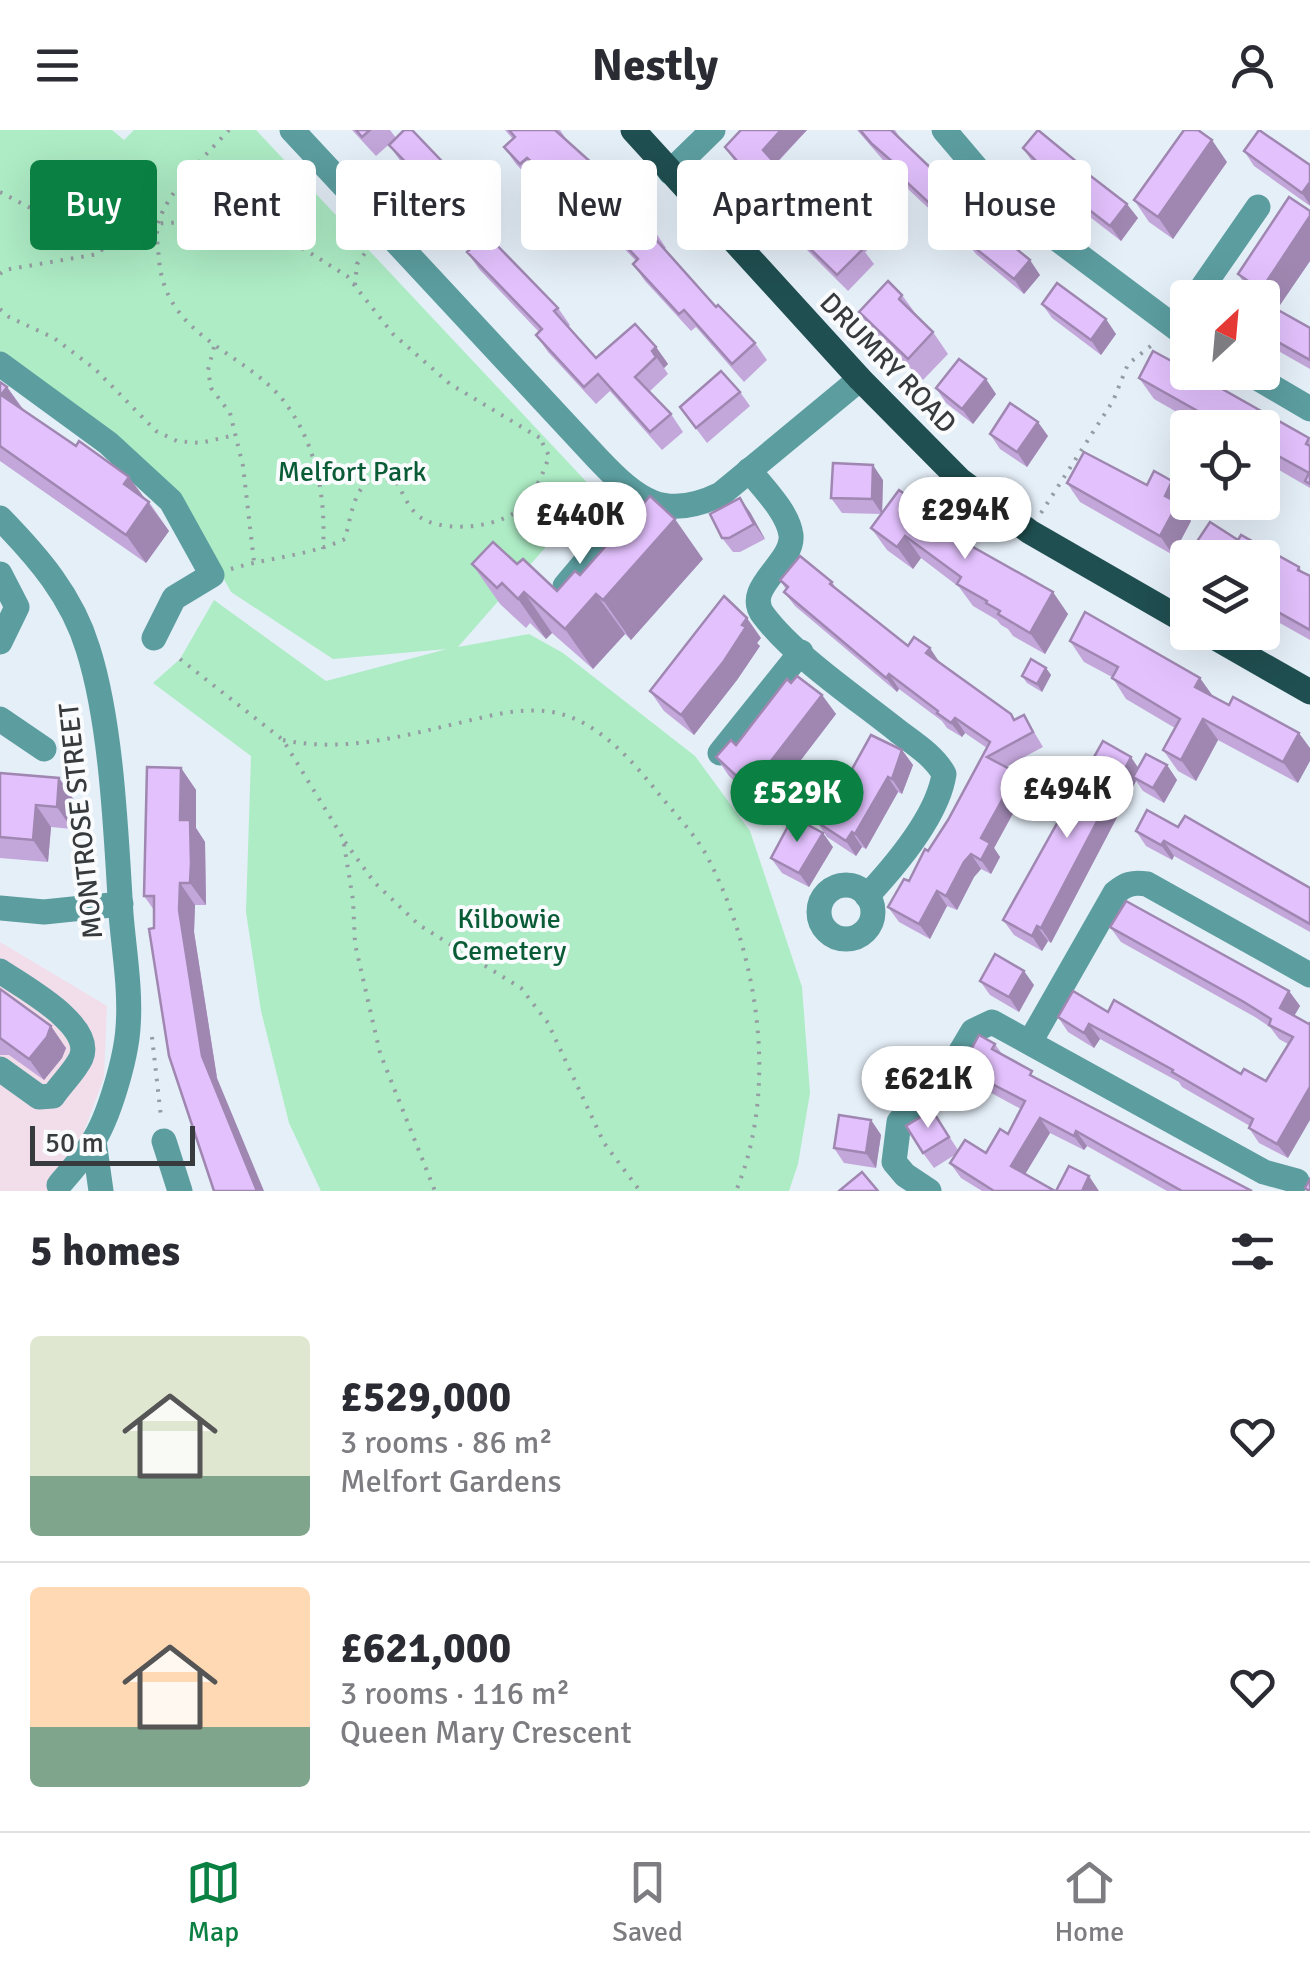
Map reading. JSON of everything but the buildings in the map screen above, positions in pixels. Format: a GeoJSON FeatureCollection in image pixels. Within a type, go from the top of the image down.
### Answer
{"type":"FeatureCollection","features":[{"type":"Feature","properties":{"kind":"main road","name":"DRUMRY ROAD"},"geometry":{"type":"LineString","coordinates":[[634,130],[860,380],[960,480],[1030,532],[1170,613]]}},
{"type":"Feature","properties":{"kind":"main road"},"geometry":{"type":"LineString","coordinates":[[1236,650],[1310,692]]}},
{"type":"Feature","properties":{"kind":"street"},"geometry":{"type":"LineString","coordinates":[[292,130],[336,177]]}},
{"type":"Feature","properties":{"kind":"street"},"geometry":{"type":"LineString","coordinates":[[670,172],[712,130]]}},
{"type":"Feature","properties":{"kind":"street"},"geometry":{"type":"LineString","coordinates":[[944,130],[1002,197],[1170,316]]}},
{"type":"Feature","properties":{"kind":"street"},"geometry":{"type":"LineString","coordinates":[[1207,280],[1258,207]]}},
{"type":"Feature","properties":{"kind":"street"},"geometry":{"type":"LineString","coordinates":[[404,250],[638,498],[667,506],[704,502],[721,494],[860,380]]}},
{"type":"Feature","properties":{"kind":"street"},"geometry":{"type":"LineString","coordinates":[[0,364],[108,443],[171,501],[212,575],[174,598],[154,638]]}},
{"type":"Feature","properties":{"kind":"street"},"geometry":{"type":"LineString","coordinates":[[1278,390],[1310,409]]}},
{"type":"Feature","properties":{"kind":"street"},"geometry":{"type":"LineString","coordinates":[[749,470],[780,511],[792,540],[784,559],[760,592],[759,608],[802,652],[926,753],[944,774],[936,798],[902,858],[867,896]]}},
{"type":"Feature","properties":{"kind":"street"},"geometry":{"type":"LineString","coordinates":[[565,586],[638,498]]}},
{"type":"Feature","properties":{"kind":"street","name":"MONTROSE STREET"},"geometry":{"type":"LineString","coordinates":[[0,518],[40,558],[66,598],[88,649],[102,715],[121,904],[128,1030],[114,1088],[94,1141],[50,1188]]}},
{"type":"Feature","properties":{"kind":"street"},"geometry":{"type":"LineString","coordinates":[[0,574],[18,607],[0,642]]}},
{"type":"Feature","properties":{"kind":"street"},"geometry":{"type":"LineString","coordinates":[[720,753],[802,652]]}},
{"type":"Feature","properties":{"kind":"street"},"geometry":{"type":"LineString","coordinates":[[0,718],[44,749]]}},
{"type":"Feature","properties":{"kind":"street"},"geometry":{"type":"LineString","coordinates":[[1030,1042],[1115,893],[1125,884],[1147,884],[1310,975]]}},
{"type":"Feature","properties":{"kind":"street"},"geometry":{"type":"LineString","coordinates":[[0,908],[44,912],[121,904]]}},
{"type":"Feature","properties":{"kind":"street"},"geometry":{"type":"LineString","coordinates":[[0,1069],[39,1096],[53,1096],[82,1055],[81,1036],[68,1019],[2,976]]}},
{"type":"Feature","properties":{"kind":"street"},"geometry":{"type":"LineString","coordinates":[[929,1191],[894,1162],[899,1122],[932,1100],[978,1026],[992,1022],[1295,1186],[1310,1158]]}},
{"type":"Feature","properties":{"kind":"street","name":"MONTROSE STREET"},"geometry":{"type":"LineString","coordinates":[[94,1141],[101,1191]]}},
{"type":"Feature","properties":{"kind":"street"},"geometry":{"type":"LineString","coordinates":[[164,1141],[180,1191]]}},
{"type":"Feature","properties":{"kind":"street"},"geometry":{"type":"LineString","coordinates":[[50,1188],[88,1191]]}},
{"type":"Feature","properties":{"kind":"path"},"geometry":{"type":"LineString","coordinates":[[229,130],[174,194],[158,221],[160,272],[179,312],[214,347],[286,402],[304,435],[320,480],[325,520],[323,550]]}},
{"type":"Feature","properties":{"kind":"path"},"geometry":{"type":"LineString","coordinates":[[0,192],[30,208]]}},
{"type":"Feature","properties":{"kind":"path"},"geometry":{"type":"LineString","coordinates":[[158,221],[225,220],[283,236],[348,276],[393,334],[450,384],[540,438],[549,456],[522,506],[498,522],[447,526],[426,520],[417,514],[398,484],[386,478],[371,480],[357,491],[346,539],[323,550],[254,562],[212,575]]}},
{"type":"Feature","properties":{"kind":"path"},"geometry":{"type":"LineString","coordinates":[[0,274],[102,250]]}},
{"type":"Feature","properties":{"kind":"path"},"geometry":{"type":"LineString","coordinates":[[354,285],[357,264],[365,250]]}},
{"type":"Feature","properties":{"kind":"path"},"geometry":{"type":"LineString","coordinates":[[0,309],[54,338],[95,369],[156,430],[177,441],[200,443],[235,435]]}},
{"type":"Feature","properties":{"kind":"path"},"geometry":{"type":"LineString","coordinates":[[1030,532],[1114,401],[1128,364],[1170,334]]}},
{"type":"Feature","properties":{"kind":"path"},"geometry":{"type":"LineString","coordinates":[[214,347],[208,370],[211,388],[230,414],[243,466],[254,562]]}},
{"type":"Feature","properties":{"kind":"path"},"geometry":{"type":"LineString","coordinates":[[540,438],[560,419]]}},
{"type":"Feature","properties":{"kind":"path"},"geometry":{"type":"LineString","coordinates":[[180,660],[283,740],[342,838],[374,882],[419,925],[521,988],[548,1024],[604,1143],[640,1191]]}},
{"type":"Feature","properties":{"kind":"path"},"geometry":{"type":"LineString","coordinates":[[283,740],[316,747],[373,743],[524,708],[557,713],[586,724],[633,760],[707,856],[736,922],[753,982],[758,1084],[736,1191]]}},
{"type":"Feature","properties":{"kind":"path"},"geometry":{"type":"LineString","coordinates":[[342,838],[354,900],[356,944],[380,1053],[435,1191]]}},
{"type":"Feature","properties":{"kind":"path"},"geometry":{"type":"LineString","coordinates":[[128,1030],[152,1031],[164,1141]]}},
{"type":"Feature","properties":{"kind":"shaded area"},"geometry":{"type":"Polygon","coordinates":[[[0,942],[107,1006],[104,1077],[80,1142],[54,1191],[0,1191],[0,942]]]}},
{"type":"Feature","properties":{"kind":"green space","name":"Kilbowie Cemetery"},"geometry":{"type":"Polygon","coordinates":[[[0,130],[112,130],[124,140],[134,130],[256,130],[284,160],[177,160],[177,250],[316,250],[316,194],[336,215],[336,250],[369,250],[595,491],[458,647],[529,634],[563,653],[695,756],[750,831],[802,987],[810,1093],[798,1164],[789,1191],[321,1191],[289,1123],[261,1011],[246,912],[251,756],[153,683],[180,659],[214,600],[326,681],[447,649],[333,659],[231,592],[178,495],[0,355],[0,130]]]}},
{"type":"Feature","properties":{"kind":"park label","name":"Melfort Park"},"geometry":{"type":"Point","coordinates":[352,472]}}]}
